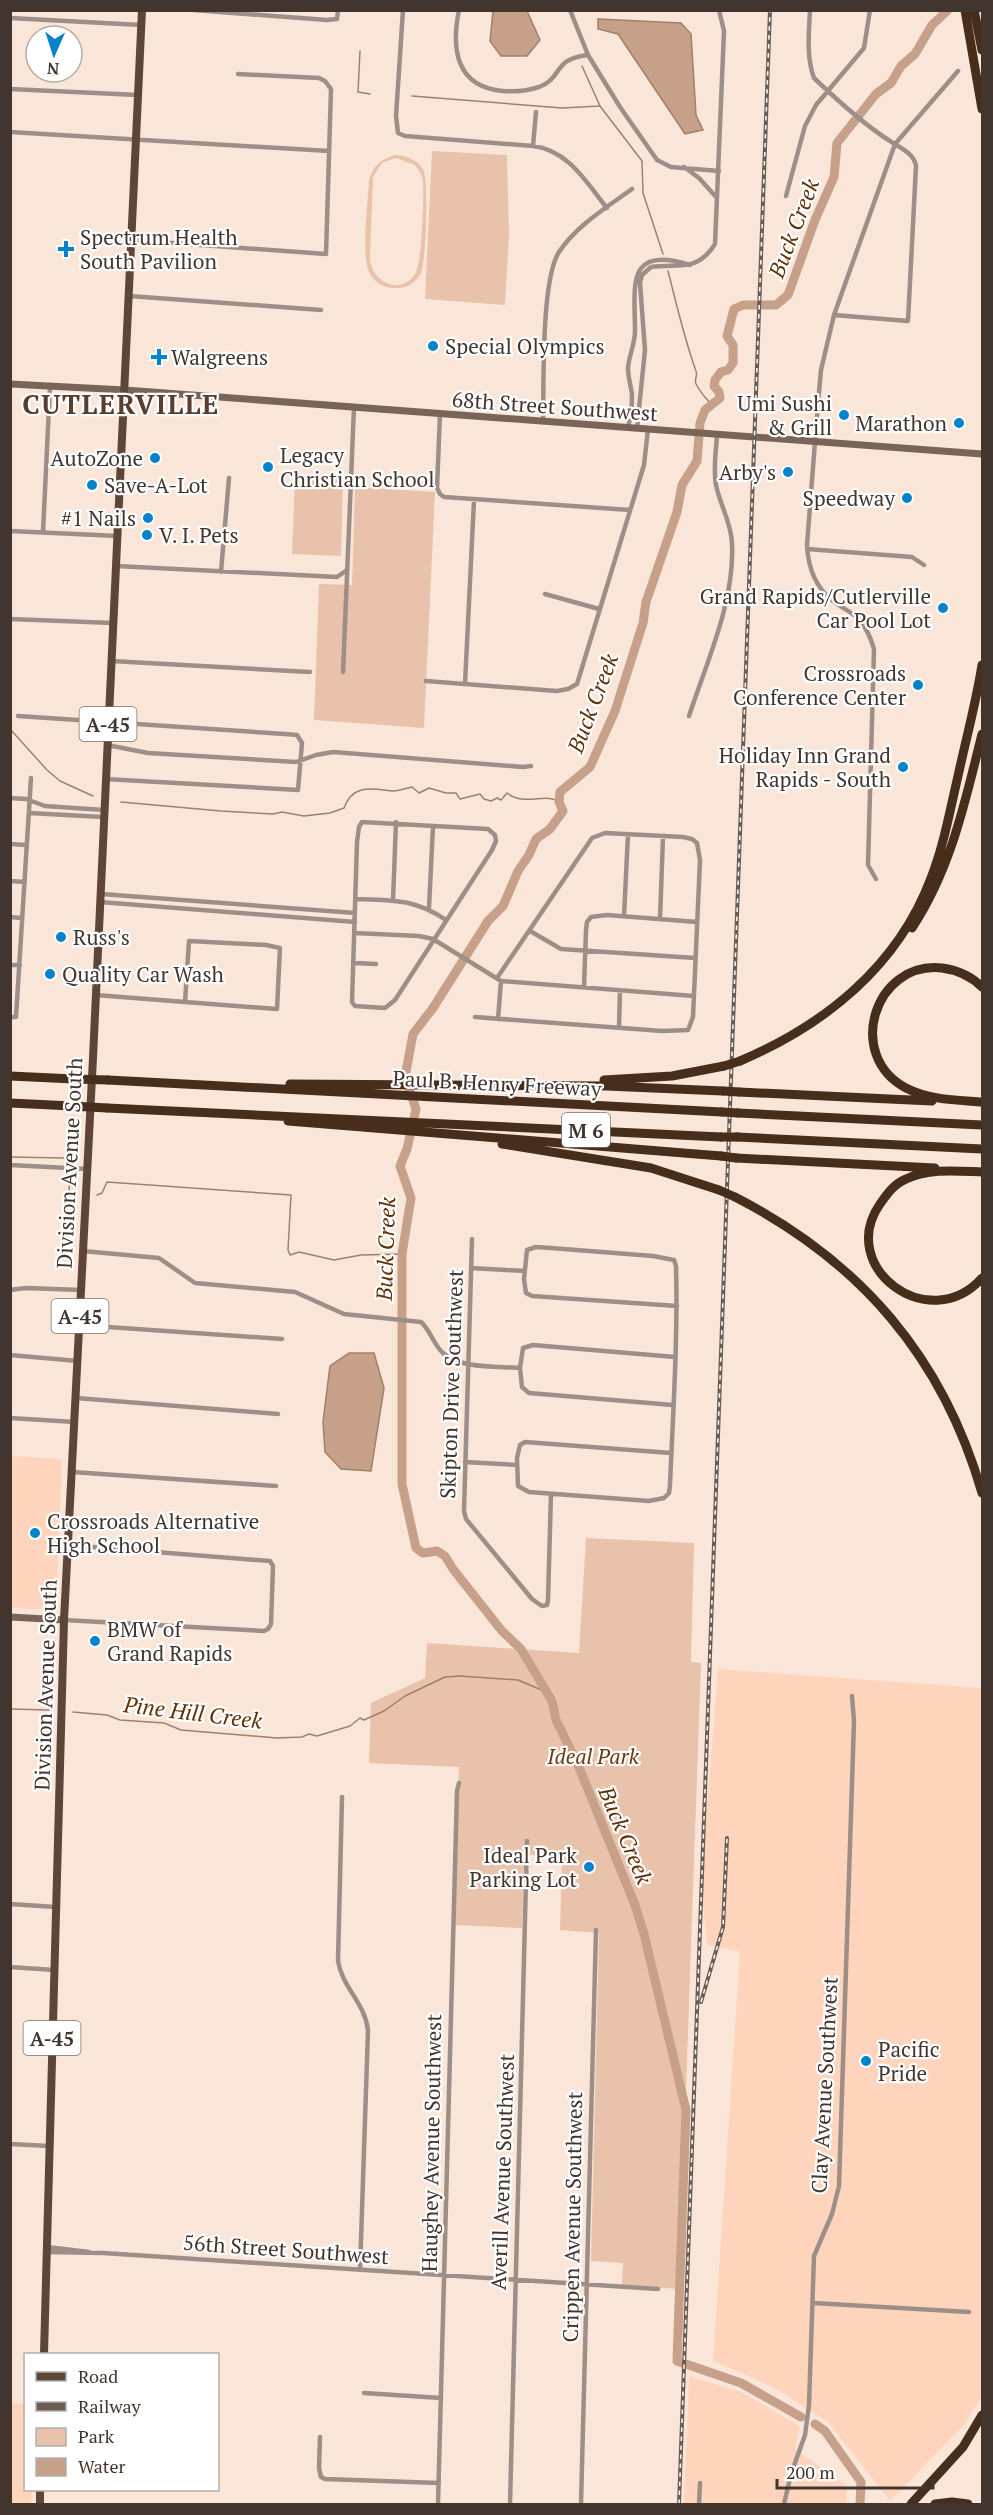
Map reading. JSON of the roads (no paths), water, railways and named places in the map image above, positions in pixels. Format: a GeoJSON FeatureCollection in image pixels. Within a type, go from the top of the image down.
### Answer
{"type":"FeatureCollection","features":[{"type":"Feature","properties":{"kind":"highway"},"geometry":{"type":"LineString","coordinates":[[965,10],[982,109]]}},
{"type":"Feature","properties":{"kind":"highway"},"geometry":{"type":"LineString","coordinates":[[974,10],[982,50]]}},
{"type":"Feature","properties":{"kind":"highway"},"geometry":{"type":"LineString","coordinates":[[844,1000],[884,958],[898,939],[912,918],[932,877],[942,845],[982,665]]}},
{"type":"Feature","properties":{"kind":"highway"},"geometry":{"type":"LineString","coordinates":[[474,1085],[651,1078],[724,1066],[740,1061],[798,1033],[868,981],[887,962],[909,934],[929,902],[955,839],[982,734]]}},
{"type":"Feature","properties":{"kind":"highway"},"geometry":{"type":"LineString","coordinates":[[982,987],[971,977],[949,969],[937,967],[914,971],[895,982],[881,997],[873,1018],[872,1038],[877,1058],[886,1072],[898,1083],[926,1095],[982,1102]]}},
{"type":"Feature","properties":{"kind":"highway"},"geometry":{"type":"LineString","coordinates":[[10,1076],[196,1085],[210,1082],[332,1089],[453,1085],[606,1086],[982,1102]]}},
{"type":"Feature","properties":{"kind":"highway","name":"Paul B. Henry Freeway"},"geometry":{"type":"LineString","coordinates":[[332,1089],[452,1098],[982,1125]]}},
{"type":"Feature","properties":{"kind":"highway"},"geometry":{"type":"LineString","coordinates":[[10,1103],[172,1110],[193,1115],[330,1121],[430,1133],[617,1161],[677,1175],[719,1190],[776,1219],[815,1245],[847,1271],[882,1306],[919,1354],[948,1402],[968,1448],[982,1493]]}},
{"type":"Feature","properties":{"kind":"highway","name":"Paul B. Henry Freeway"},"geometry":{"type":"LineString","coordinates":[[330,1121],[451,1124],[982,1149]]}},
{"type":"Feature","properties":{"kind":"highway"},"geometry":{"type":"LineString","coordinates":[[451,1136],[736,1158],[982,1171]]}},
{"type":"Feature","properties":{"kind":"highway"},"geometry":{"type":"LineString","coordinates":[[982,1171],[932,1172],[906,1179],[895,1185],[876,1209],[870,1239],[872,1256],[881,1274],[898,1290],[911,1297],[924,1301],[946,1300],[962,1295],[982,1278]]}},
{"type":"Feature","properties":{"kind":"highway"},"geometry":{"type":"LineString","coordinates":[[911,2505],[967,2442],[982,2415]]}},
{"type":"Feature","properties":{"kind":"highway"},"geometry":{"type":"LineString","coordinates":[[935,2505],[952,2502],[968,2505]]}},
{"type":"Feature","properties":{"kind":"main road","name":"Division Avenue South"},"geometry":{"type":"LineString","coordinates":[[44,2353],[64,1620],[142,10]]}},
{"type":"Feature","properties":{"kind":"main road","name":"68th Street Southwest"},"geometry":{"type":"LineString","coordinates":[[10,384],[125,390],[982,454]]}},
{"type":"Feature","properties":{"kind":"main road"},"geometry":{"type":"LineString","coordinates":[[10,1617],[64,1620]]}},
{"type":"Feature","properties":{"kind":"street"},"geometry":{"type":"LineString","coordinates":[[194,10],[337,19],[338,10]]}},
{"type":"Feature","properties":{"kind":"street"},"geometry":{"type":"LineString","coordinates":[[404,10],[396,116],[398,133],[405,136],[533,146],[552,151],[562,156],[607,208]]}},
{"type":"Feature","properties":{"kind":"street"},"geometry":{"type":"LineString","coordinates":[[459,10],[456,37],[458,58],[464,74],[485,88],[513,92],[528,90],[549,81],[569,58],[588,55]]}},
{"type":"Feature","properties":{"kind":"street"},"geometry":{"type":"LineString","coordinates":[[570,10],[588,55],[620,107],[657,160],[670,167],[719,171]]}},
{"type":"Feature","properties":{"kind":"street"},"geometry":{"type":"LineString","coordinates":[[628,428],[632,394],[628,365],[633,348],[634,281],[648,263],[655,261],[690,265],[711,250],[715,244],[724,30],[719,10]]}},
{"type":"Feature","properties":{"kind":"street"},"geometry":{"type":"LineString","coordinates":[[810,10],[810,68],[814,78],[862,120],[914,158],[916,166],[908,321],[834,315]]}},
{"type":"Feature","properties":{"kind":"street"},"geometry":{"type":"LineString","coordinates":[[786,196],[805,126],[816,105],[864,48],[870,10]]}},
{"type":"Feature","properties":{"kind":"street"},"geometry":{"type":"LineString","coordinates":[[10,18],[141,25]]}},
{"type":"Feature","properties":{"kind":"street"},"geometry":{"type":"LineString","coordinates":[[876,879],[868,865],[874,649],[870,636],[859,619],[824,593],[813,578],[807,549],[821,370],[834,315],[895,144],[958,71]]}},
{"type":"Feature","properties":{"kind":"street"},"geometry":{"type":"LineString","coordinates":[[131,240],[326,254],[331,89],[325,81],[319,78],[238,74]]}},
{"type":"Feature","properties":{"kind":"street"},"geometry":{"type":"LineString","coordinates":[[10,89],[138,95]]}},
{"type":"Feature","properties":{"kind":"street"},"geometry":{"type":"LineString","coordinates":[[533,146],[536,112]]}},
{"type":"Feature","properties":{"kind":"street"},"geometry":{"type":"LineString","coordinates":[[10,132],[329,152]]}},
{"type":"Feature","properties":{"kind":"street"},"geometry":{"type":"LineString","coordinates":[[684,167],[699,178],[717,198]]}},
{"type":"Feature","properties":{"kind":"street"},"geometry":{"type":"LineString","coordinates":[[543,421],[548,293],[552,263],[572,236],[632,189]]}},
{"type":"Feature","properties":{"kind":"street"},"geometry":{"type":"LineString","coordinates":[[637,428],[645,350],[639,290],[640,274]]}},
{"type":"Feature","properties":{"kind":"street"},"geometry":{"type":"LineString","coordinates":[[129,296],[321,310]]}},
{"type":"Feature","properties":{"kind":"street"},"geometry":{"type":"LineString","coordinates":[[633,348],[645,350]]}},
{"type":"Feature","properties":{"kind":"street"},"geometry":{"type":"LineString","coordinates":[[43,532],[50,386]]}},
{"type":"Feature","properties":{"kind":"street"},"geometry":{"type":"LineString","coordinates":[[343,672],[354,407]]}},
{"type":"Feature","properties":{"kind":"street"},"geometry":{"type":"LineString","coordinates":[[440,414],[437,488],[440,494],[452,499],[630,510]]}},
{"type":"Feature","properties":{"kind":"street"},"geometry":{"type":"LineString","coordinates":[[426,681],[557,691],[568,689],[576,684],[645,458],[648,429]]}},
{"type":"Feature","properties":{"kind":"street"},"geometry":{"type":"LineString","coordinates":[[689,716],[717,628],[731,570],[730,528],[720,500],[715,473],[713,435]]}},
{"type":"Feature","properties":{"kind":"street"},"geometry":{"type":"LineString","coordinates":[[221,572],[229,478]]}},
{"type":"Feature","properties":{"kind":"street"},"geometry":{"type":"LineString","coordinates":[[465,684],[474,500]]}},
{"type":"Feature","properties":{"kind":"street"},"geometry":{"type":"LineString","coordinates":[[10,531],[118,536]]}},
{"type":"Feature","properties":{"kind":"street"},"geometry":{"type":"LineString","coordinates":[[807,549],[912,556],[924,565]]}},
{"type":"Feature","properties":{"kind":"street"},"geometry":{"type":"LineString","coordinates":[[116,566],[337,577],[347,570]]}},
{"type":"Feature","properties":{"kind":"street"},"geometry":{"type":"LineString","coordinates":[[545,594],[599,609]]}},
{"type":"Feature","properties":{"kind":"street"},"geometry":{"type":"LineString","coordinates":[[10,619],[113,623]]}},
{"type":"Feature","properties":{"kind":"street"},"geometry":{"type":"LineString","coordinates":[[111,661],[310,672]]}},
{"type":"Feature","properties":{"kind":"street"},"geometry":{"type":"LineString","coordinates":[[18,716],[285,734],[300,738],[301,761],[298,790],[105,779]]}},
{"type":"Feature","properties":{"kind":"street"},"geometry":{"type":"LineString","coordinates":[[107,745],[148,753],[301,761],[333,752],[531,766]]}},
{"type":"Feature","properties":{"kind":"street"},"geometry":{"type":"LineString","coordinates":[[14,1017],[20,965],[31,778]]}},
{"type":"Feature","properties":{"kind":"street"},"geometry":{"type":"LineString","coordinates":[[10,798],[30,800],[45,806],[104,814]]}},
{"type":"Feature","properties":{"kind":"street"},"geometry":{"type":"LineString","coordinates":[[29,813],[104,814]]}},
{"type":"Feature","properties":{"kind":"street"},"geometry":{"type":"LineString","coordinates":[[362,822],[396,822],[488,829],[495,835],[496,841],[395,1000],[385,1008],[355,1006],[352,1002],[359,827],[362,822]]}},
{"type":"Feature","properties":{"kind":"street"},"geometry":{"type":"LineString","coordinates":[[393,900],[396,822]]}},
{"type":"Feature","properties":{"kind":"street"},"geometry":{"type":"LineString","coordinates":[[429,908],[433,826]]}},
{"type":"Feature","properties":{"kind":"street"},"geometry":{"type":"LineString","coordinates":[[475,1017],[498,1019],[619,1028],[682,1032],[688,1030],[693,1017],[700,860],[697,843],[692,839],[605,832],[592,838],[499,980],[498,1019]]}},
{"type":"Feature","properties":{"kind":"street"},"geometry":{"type":"LineString","coordinates":[[624,916],[628,834]]}},
{"type":"Feature","properties":{"kind":"street"},"geometry":{"type":"LineString","coordinates":[[660,919],[663,837]]}},
{"type":"Feature","properties":{"kind":"street"},"geometry":{"type":"LineString","coordinates":[[10,844],[26,845]]}},
{"type":"Feature","properties":{"kind":"street"},"geometry":{"type":"LineString","coordinates":[[10,881],[25,882]]}},
{"type":"Feature","properties":{"kind":"street"},"geometry":{"type":"LineString","coordinates":[[100,898],[356,913]]}},
{"type":"Feature","properties":{"kind":"street"},"geometry":{"type":"LineString","coordinates":[[100,898],[355,921]]}},
{"type":"Feature","properties":{"kind":"street"},"geometry":{"type":"LineString","coordinates":[[356,899],[393,900],[429,908],[446,920]]}},
{"type":"Feature","properties":{"kind":"street"},"geometry":{"type":"LineString","coordinates":[[584,987],[587,922],[591,917],[624,916],[697,922]]}},
{"type":"Feature","properties":{"kind":"street"},"geometry":{"type":"LineString","coordinates":[[10,917],[22,918]]}},
{"type":"Feature","properties":{"kind":"street"},"geometry":{"type":"LineString","coordinates":[[530,931],[556,948],[695,958]]}},
{"type":"Feature","properties":{"kind":"street"},"geometry":{"type":"LineString","coordinates":[[355,933],[419,936],[433,939],[499,980],[694,996]]}},
{"type":"Feature","properties":{"kind":"street"},"geometry":{"type":"LineString","coordinates":[[96,995],[185,1002],[277,1009],[279,948],[266,945],[189,941],[185,1002]]}},
{"type":"Feature","properties":{"kind":"street"},"geometry":{"type":"LineString","coordinates":[[354,963],[375,964]]}},
{"type":"Feature","properties":{"kind":"street"},"geometry":{"type":"LineString","coordinates":[[10,964],[20,965]]}},
{"type":"Feature","properties":{"kind":"street"},"geometry":{"type":"LineString","coordinates":[[619,1028],[620,990]]}},
{"type":"Feature","properties":{"kind":"street"},"geometry":{"type":"LineString","coordinates":[[10,1165],[87,1169]]}},
{"type":"Feature","properties":{"kind":"street","name":"Skipton Drive Southwest"},"geometry":{"type":"LineString","coordinates":[[472,1239],[464,1511],[466,1519],[540,1606],[545,1606],[548,1600],[552,1494]]}},
{"type":"Feature","properties":{"kind":"street"},"geometry":{"type":"LineString","coordinates":[[671,1453],[525,1442],[518,1450],[518,1486],[522,1490],[552,1494],[649,1501],[664,1498],[669,1489],[671,1453],[677,1306],[674,1260],[653,1256],[536,1247],[527,1250],[526,1293],[532,1296],[677,1306]]}},
{"type":"Feature","properties":{"kind":"street"},"geometry":{"type":"LineString","coordinates":[[83,1251],[159,1258],[195,1283],[295,1292],[344,1314],[414,1321],[424,1325],[450,1359],[469,1364],[520,1368]]}},
{"type":"Feature","properties":{"kind":"street"},"geometry":{"type":"LineString","coordinates":[[471,1268],[525,1271]]}},
{"type":"Feature","properties":{"kind":"street"},"geometry":{"type":"LineString","coordinates":[[10,1290],[26,1288],[81,1290]]}},
{"type":"Feature","properties":{"kind":"street"},"geometry":{"type":"LineString","coordinates":[[79,1325],[282,1339]]}},
{"type":"Feature","properties":{"kind":"street"},"geometry":{"type":"LineString","coordinates":[[673,1405],[529,1393],[522,1387],[520,1368],[523,1348],[533,1345],[675,1357]]}},
{"type":"Feature","properties":{"kind":"street"},"geometry":{"type":"LineString","coordinates":[[10,1355],[78,1361]]}},
{"type":"Feature","properties":{"kind":"street"},"geometry":{"type":"LineString","coordinates":[[76,1398],[278,1414]]}},
{"type":"Feature","properties":{"kind":"street"},"geometry":{"type":"LineString","coordinates":[[10,1418],[75,1422]]}},
{"type":"Feature","properties":{"kind":"street"},"geometry":{"type":"LineString","coordinates":[[465,1462],[517,1465]]}},
{"type":"Feature","properties":{"kind":"street"},"geometry":{"type":"LineString","coordinates":[[72,1472],[276,1486]]}},
{"type":"Feature","properties":{"kind":"street"},"geometry":{"type":"LineString","coordinates":[[64,1620],[264,1631],[270,1624],[273,1566],[272,1562],[267,1560],[68,1545]]}},
{"type":"Feature","properties":{"kind":"street","name":"Clay Avenue Southwest"},"geometry":{"type":"LineString","coordinates":[[784,2505],[806,2425],[809,2405],[814,2256],[832,2214],[839,2186],[854,1721],[852,1696]]}},
{"type":"Feature","properties":{"kind":"street","name":"Haughey Avenue Southwest"},"geometry":{"type":"LineString","coordinates":[[438,2505],[451,1957],[459,1783]]}},
{"type":"Feature","properties":{"kind":"street"},"geometry":{"type":"LineString","coordinates":[[342,1797],[338,1961],[345,1984],[362,2008],[368,2030],[360,2270]]}},
{"type":"Feature","properties":{"kind":"street","name":"Averill Avenue Southwest"},"geometry":{"type":"LineString","coordinates":[[510,2505],[527,1841]]}},
{"type":"Feature","properties":{"kind":"street"},"geometry":{"type":"LineString","coordinates":[[10,1904],[56,1907]]}},
{"type":"Feature","properties":{"kind":"street","name":"Crippen Avenue Southwest"},"geometry":{"type":"LineString","coordinates":[[581,2505],[596,1930]]}},
{"type":"Feature","properties":{"kind":"street"},"geometry":{"type":"LineString","coordinates":[[10,1967],[54,1970]]}},
{"type":"Feature","properties":{"kind":"street"},"geometry":{"type":"LineString","coordinates":[[10,2144],[49,2146]]}},
{"type":"Feature","properties":{"kind":"street","name":"56th Street Southwest"},"geometry":{"type":"LineString","coordinates":[[47,2249],[77,2254],[91,2252],[658,2289]]}},
{"type":"Feature","properties":{"kind":"street"},"geometry":{"type":"LineString","coordinates":[[813,2303],[969,2312]]}},
{"type":"Feature","properties":{"kind":"street"},"geometry":{"type":"LineString","coordinates":[[364,2393],[441,2398]]}},
{"type":"Feature","properties":{"kind":"street"},"geometry":{"type":"LineString","coordinates":[[320,2437],[321,2477],[330,2480],[439,2483]]}},
{"type":"Feature","properties":{"kind":"street"},"geometry":{"type":"LineString","coordinates":[[699,2505],[700,2483]]}},
{"type":"Feature","properties":{"kind":"water"},"geometry":{"type":"Polygon","coordinates":[[[493,11],[527,11],[540,40],[527,56],[501,56],[490,41],[493,11]]]}},
{"type":"Feature","properties":{"kind":"water"},"geometry":{"type":"Polygon","coordinates":[[[598,19],[681,23],[691,34],[696,115],[703,130],[685,134],[618,34],[598,29],[598,19]]]}},
{"type":"Feature","properties":{"kind":"water"},"geometry":{"type":"Polygon","coordinates":[[[349,1353],[374,1353],[384,1388],[371,1471],[341,1469],[325,1452],[323,1422],[330,1366],[349,1353]]]}},
{"type":"Feature","properties":{"kind":"waterway","name":"Buck Creek"},"geometry":{"type":"LineString","coordinates":[[801,2417],[741,2383],[677,2361],[686,2110],[635,1905],[578,1765],[556,1720],[552,1701],[521,1649],[502,1631],[445,1556],[437,1551],[423,1553],[416,1548],[402,1484],[402,1254],[411,1198],[400,1166],[407,1149],[416,1109],[405,1077],[413,1034],[433,1008],[488,921],[503,906],[518,871],[536,839],[550,829],[563,811],[559,802],[560,792],[590,767],[615,711],[643,623],[646,602],[677,512],[682,485],[697,461],[700,423],[705,410],[720,398],[714,386],[715,380],[733,363],[733,345],[727,336],[734,309],[743,305],[776,305],[788,295],[815,220],[834,177],[837,143],[876,94],[891,83],[901,66],[915,54],[932,25],[948,10]]}},
{"type":"Feature","properties":{"kind":"waterway"},"geometry":{"type":"LineString","coordinates":[[360,51],[358,92],[370,94]]}},
{"type":"Feature","properties":{"kind":"waterway"},"geometry":{"type":"LineString","coordinates":[[582,66],[600,106],[642,161],[643,193],[663,254]]}},
{"type":"Feature","properties":{"kind":"waterway"},"geometry":{"type":"LineString","coordinates":[[412,96],[562,108],[600,106]]}},
{"type":"Feature","properties":{"kind":"waterway"},"geometry":{"type":"LineString","coordinates":[[668,271],[696,373],[695,381],[710,403]]}},
{"type":"Feature","properties":{"kind":"waterway"},"geometry":{"type":"LineString","coordinates":[[10,729],[60,781],[93,796]]}},
{"type":"Feature","properties":{"kind":"waterway"},"geometry":{"type":"LineString","coordinates":[[121,802],[221,811],[273,814],[282,812],[304,816],[330,813],[344,808],[353,795],[364,789],[398,791],[412,787],[419,793],[429,788],[446,793],[456,793],[460,799],[480,794],[484,799],[501,800],[507,793],[521,799],[548,798],[559,802]]}},
{"type":"Feature","properties":{"kind":"waterway"},"geometry":{"type":"LineString","coordinates":[[10,1157],[64,1158]]}},
{"type":"Feature","properties":{"kind":"waterway"},"geometry":{"type":"LineString","coordinates":[[70,1176],[69,1192],[73,1196]]}},
{"type":"Feature","properties":{"kind":"waterway"},"geometry":{"type":"LineString","coordinates":[[97,1195],[102,1193],[107,1182],[291,1195],[288,1250],[290,1255],[299,1252],[334,1260],[361,1255],[402,1254]]}},
{"type":"Feature","properties":{"kind":"waterway","name":"Pine Hill Creek"},"geometry":{"type":"LineString","coordinates":[[73,1712],[107,1715],[120,1720],[164,1723],[181,1730],[277,1738],[302,1737],[309,1734],[317,1736],[350,1726],[360,1718],[364,1720],[384,1711],[405,1696],[445,1677],[518,1680],[544,1691]]}},
{"type":"Feature","properties":{"kind":"waterway","name":"Pine Hill Creek"},"geometry":{"type":"LineString","coordinates":[[10,1709],[49,1710]]}},
{"type":"Feature","properties":{"kind":"waterway","name":"Buck Creek"},"geometry":{"type":"LineString","coordinates":[[815,2424],[825,2431],[861,2482],[860,2504]]}},
{"type":"Feature","properties":{"kind":"railway"},"geometry":{"type":"LineString","coordinates":[[679,2504],[770,10]]}},
{"type":"Feature","properties":{"kind":"railway"},"geometry":{"type":"LineString","coordinates":[[701,2002],[723,1927],[727,1838]]}},
{"type":"Feature","properties":{"kind":"place","name":"Spectrum Health South Pavilion"},"geometry":{"type":"Point","coordinates":[66,249]}},
{"type":"Feature","properties":{"kind":"place","name":"Special Olympics"},"geometry":{"type":"Point","coordinates":[433,346]}},
{"type":"Feature","properties":{"kind":"place","name":"Walgreens"},"geometry":{"type":"Point","coordinates":[159,357]}},
{"type":"Feature","properties":{"kind":"place","name":"Umi Sushi & Grill"},"geometry":{"type":"Point","coordinates":[844,415]}},
{"type":"Feature","properties":{"kind":"place","name":"Marathon"},"geometry":{"type":"Point","coordinates":[959,423]}},
{"type":"Feature","properties":{"kind":"place","name":"AutoZone"},"geometry":{"type":"Point","coordinates":[155,458]}},
{"type":"Feature","properties":{"kind":"place","name":"Legacy Christian School"},"geometry":{"type":"Point","coordinates":[268,467]}},
{"type":"Feature","properties":{"kind":"place","name":"Arby's"},"geometry":{"type":"Point","coordinates":[788,472]}},
{"type":"Feature","properties":{"kind":"place","name":"Save-A-Lot"},"geometry":{"type":"Point","coordinates":[92,485]}},
{"type":"Feature","properties":{"kind":"place","name":"Speedway"},"geometry":{"type":"Point","coordinates":[907,498]}},
{"type":"Feature","properties":{"kind":"place","name":"#1 Nails"},"geometry":{"type":"Point","coordinates":[148,518]}},
{"type":"Feature","properties":{"kind":"place","name":"V. I. Pets"},"geometry":{"type":"Point","coordinates":[147,535]}},
{"type":"Feature","properties":{"kind":"place","name":"Grand Rapids/Cutlerville Car Pool Lot"},"geometry":{"type":"Point","coordinates":[943,608]}},
{"type":"Feature","properties":{"kind":"place","name":"Crossroads Conference Center"},"geometry":{"type":"Point","coordinates":[918,685]}},
{"type":"Feature","properties":{"kind":"place","name":"Holiday Inn Grand Rapids - South"},"geometry":{"type":"Point","coordinates":[903,767]}},
{"type":"Feature","properties":{"kind":"place","name":"Russ's"},"geometry":{"type":"Point","coordinates":[61,937]}},
{"type":"Feature","properties":{"kind":"place","name":"Quality Car Wash"},"geometry":{"type":"Point","coordinates":[50,974]}},
{"type":"Feature","properties":{"kind":"place","name":"Crossroads Alternative High School"},"geometry":{"type":"Point","coordinates":[35,1533]}},
{"type":"Feature","properties":{"kind":"place","name":"BMW of Grand Rapids"},"geometry":{"type":"Point","coordinates":[95,1641]}},
{"type":"Feature","properties":{"kind":"place","name":"Ideal Park Parking Lot"},"geometry":{"type":"Point","coordinates":[589,1867]}},
{"type":"Feature","properties":{"kind":"place","name":"Pacific Pride"},"geometry":{"type":"Point","coordinates":[866,2061]}},
{"type":"Feature","properties":{"kind":"district","name":"CUTLERVILLE"},"geometry":{"type":"Point","coordinates":[121,404]}},
{"type":"Feature","properties":{"kind":"park label","name":"Ideal Park"},"geometry":{"type":"Point","coordinates":[593,1756]}}]}
